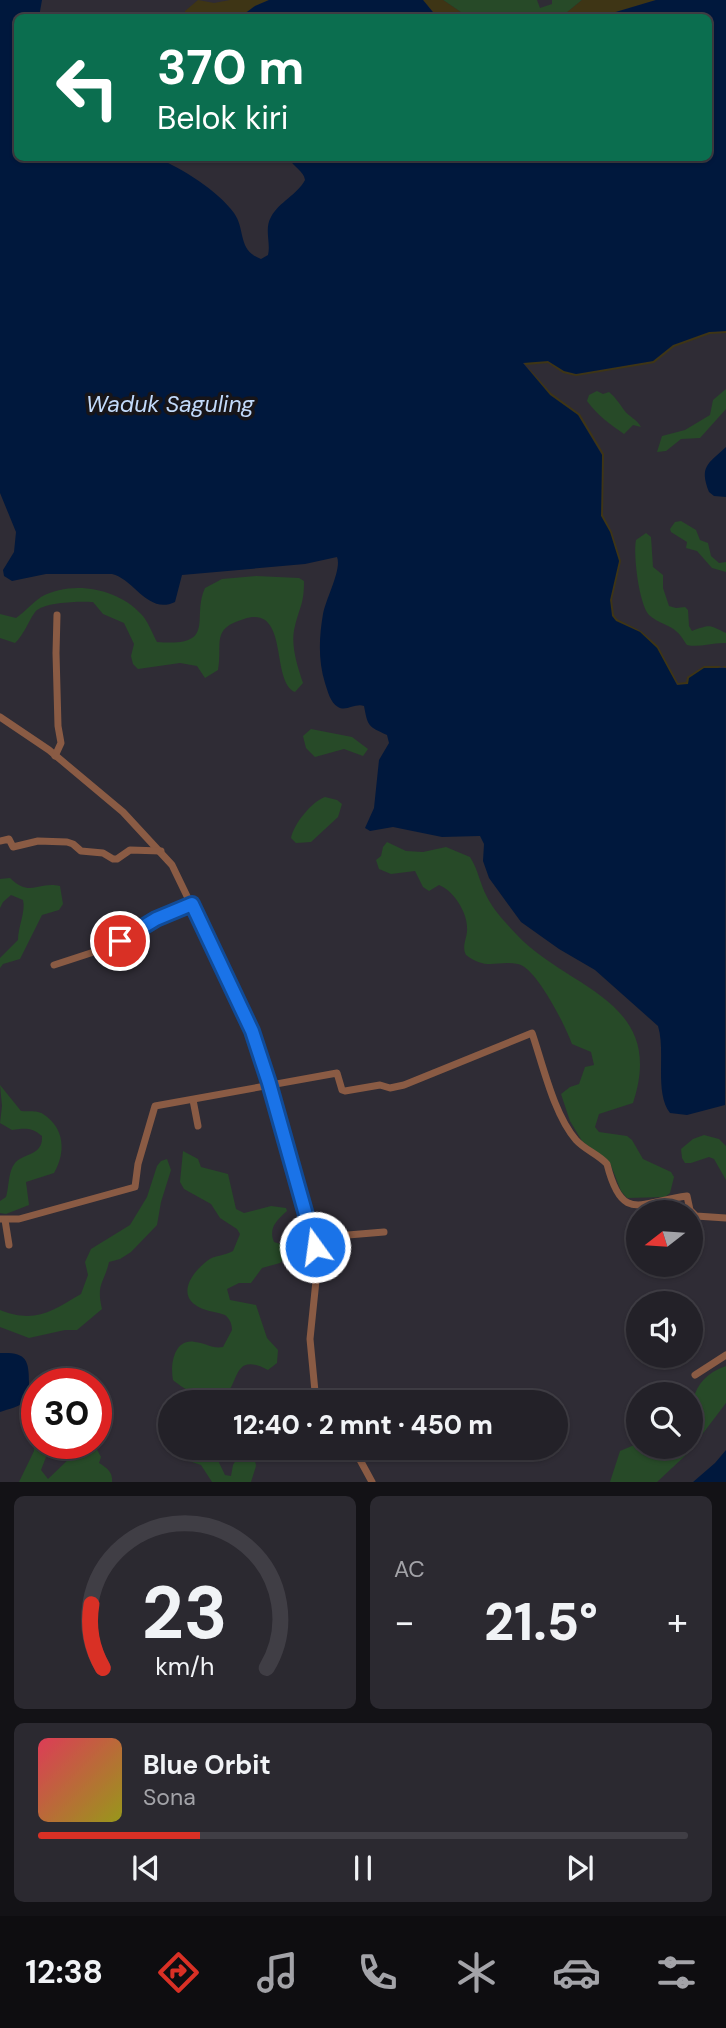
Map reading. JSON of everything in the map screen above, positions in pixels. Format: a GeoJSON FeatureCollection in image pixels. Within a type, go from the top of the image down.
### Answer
{"type":"FeatureCollection","features":[{"type":"Feature","properties":{"kind":"street"},"geometry":{"type":"LineString","coordinates":[[55,756],[61,743],[55,653],[57,615]]}},
{"type":"Feature","properties":{"kind":"street"},"geometry":{"type":"LineString","coordinates":[[0,717],[55,756],[123,813],[161,851],[172,865],[192,904],[252,1031],[269,1083],[317,1260],[310,1339],[315,1390]]}},
{"type":"Feature","properties":{"kind":"street"},"geometry":{"type":"LineString","coordinates":[[0,841],[9,839],[13,847],[38,841],[67,842],[80,851],[103,853],[113,859],[132,849],[161,851]]}},
{"type":"Feature","properties":{"kind":"street"},"geometry":{"type":"LineString","coordinates":[[54,965],[103,949],[142,930],[156,919],[192,904]]}},
{"type":"Feature","properties":{"kind":"street"},"geometry":{"type":"LineString","coordinates":[[9,1245],[3,1219],[19,1219],[135,1187],[138,1164],[155,1106],[269,1083],[337,1073],[342,1090],[345,1091],[380,1085],[390,1088],[404,1085],[532,1033],[550,1088],[566,1125],[578,1143],[607,1164],[610,1178],[625,1202],[636,1206],[687,1196],[690,1210],[696,1216],[726,1218]]}},
{"type":"Feature","properties":{"kind":"street"},"geometry":{"type":"LineString","coordinates":[[193,1100],[198,1126]]}},
{"type":"Feature","properties":{"kind":"street"},"geometry":{"type":"LineString","coordinates":[[313,1240],[384,1232]]}},
{"type":"Feature","properties":{"kind":"street"},"geometry":{"type":"LineString","coordinates":[[695,1375],[726,1355]]}},
{"type":"Feature","properties":{"kind":"street"},"geometry":{"type":"LineString","coordinates":[[360,1460],[372,1482]]}},
{"type":"Feature","properties":{"kind":"green space"},"geometry":{"type":"Polygon","coordinates":[[[443,0],[537,0],[540,8],[552,4],[552,0],[582,0],[565,14],[464,14],[443,0]]]}},
{"type":"Feature","properties":{"kind":"green space"},"geometry":{"type":"Polygon","coordinates":[[[726,389],[726,409],[700,438],[681,439],[666,451],[657,452],[662,436],[685,430],[710,415],[713,400],[726,389]]]}},
{"type":"Feature","properties":{"kind":"green space"},"geometry":{"type":"Polygon","coordinates":[[[597,391],[603,394],[609,392],[641,427],[633,425],[624,434],[604,419],[587,401],[589,395],[597,391]]]}},
{"type":"Feature","properties":{"kind":"green space"},"geometry":{"type":"Polygon","coordinates":[[[681,521],[696,530],[700,540],[708,543],[711,556],[719,563],[726,562],[726,572],[712,568],[697,551],[686,548],[687,542],[671,532],[675,522],[681,521]]]}},
{"type":"Feature","properties":{"kind":"green space"},"geometry":{"type":"Polygon","coordinates":[[[646,533],[651,537],[653,567],[663,575],[663,588],[669,606],[685,607],[688,610],[692,631],[707,626],[713,627],[726,633],[726,643],[687,645],[674,630],[649,615],[640,590],[635,556],[636,540],[646,533]]]}},
{"type":"Feature","properties":{"kind":"green space"},"geometry":{"type":"Polygon","coordinates":[[[256,576],[299,578],[304,581],[293,640],[303,683],[295,692],[283,674],[274,633],[268,623],[258,617],[244,619],[226,627],[220,638],[218,670],[205,678],[197,666],[180,663],[138,669],[131,656],[134,644],[124,623],[103,614],[93,602],[42,607],[35,612],[15,643],[0,638],[0,614],[16,618],[41,597],[66,589],[80,588],[107,593],[131,605],[148,624],[157,642],[188,640],[199,628],[201,599],[205,588],[222,579],[256,576]]]}},
{"type":"Feature","properties":{"kind":"green space"},"geometry":{"type":"Polygon","coordinates":[[[311,729],[352,737],[368,749],[363,756],[344,749],[315,757],[306,748],[303,736],[311,729]]]}},
{"type":"Feature","properties":{"kind":"green space"},"geometry":{"type":"Polygon","coordinates":[[[325,797],[342,804],[338,817],[311,842],[296,843],[291,838],[299,820],[314,803],[325,797]]]}},
{"type":"Feature","properties":{"kind":"green space"},"geometry":{"type":"Polygon","coordinates":[[[387,842],[406,851],[423,852],[446,847],[470,857],[490,902],[517,935],[538,954],[607,1001],[625,1019],[637,1041],[640,1068],[633,1103],[599,1114],[595,1127],[599,1132],[627,1136],[643,1159],[671,1172],[674,1177],[670,1193],[665,1197],[627,1198],[621,1191],[610,1163],[582,1141],[570,1121],[561,1094],[579,1084],[585,1067],[594,1065],[591,1052],[572,1044],[557,1012],[533,975],[518,964],[480,963],[466,955],[466,921],[458,902],[439,885],[429,891],[423,887],[415,871],[391,874],[379,869],[376,860],[381,856],[387,842]]]}},
{"type":"Feature","properties":{"kind":"green space"},"geometry":{"type":"Polygon","coordinates":[[[10,878],[29,888],[60,886],[63,904],[59,910],[42,915],[20,959],[3,964],[0,968],[0,958],[18,940],[23,909],[23,900],[11,895],[0,908],[0,879],[10,878]]]}},
{"type":"Feature","properties":{"kind":"green space"},"geometry":{"type":"Polygon","coordinates":[[[0,1085],[21,1111],[43,1114],[56,1126],[62,1149],[54,1173],[26,1182],[29,1205],[6,1214],[0,1213],[0,1201],[6,1197],[13,1166],[40,1147],[42,1136],[28,1129],[12,1130],[0,1123],[0,1085]]]}},
{"type":"Feature","properties":{"kind":"green space"},"geometry":{"type":"Polygon","coordinates":[[[704,1135],[719,1139],[726,1146],[726,1180],[714,1159],[709,1157],[685,1163],[682,1158],[681,1149],[693,1139],[704,1135]]]}},
{"type":"Feature","properties":{"kind":"green space"},"geometry":{"type":"Polygon","coordinates":[[[183,1151],[198,1159],[201,1167],[228,1174],[236,1209],[244,1213],[271,1206],[286,1208],[287,1211],[277,1221],[272,1237],[274,1242],[287,1246],[288,1256],[280,1263],[262,1268],[251,1283],[239,1283],[227,1289],[230,1300],[256,1305],[267,1338],[278,1350],[277,1363],[268,1370],[248,1364],[242,1367],[229,1390],[187,1390],[173,1380],[173,1360],[182,1344],[188,1342],[223,1347],[232,1330],[225,1315],[194,1304],[187,1292],[195,1272],[207,1261],[233,1251],[240,1234],[220,1218],[211,1204],[184,1189],[180,1182],[183,1151]]]}},
{"type":"Feature","properties":{"kind":"green space"},"geometry":{"type":"Polygon","coordinates":[[[167,1159],[171,1170],[157,1225],[131,1252],[109,1262],[100,1289],[102,1309],[77,1330],[29,1338],[0,1327],[0,1310],[33,1316],[52,1310],[81,1294],[88,1275],[85,1262],[91,1249],[130,1225],[147,1197],[157,1166],[167,1159]]]}},
{"type":"Feature","properties":{"kind":"green space"},"geometry":{"type":"Polygon","coordinates":[[[726,1366],[726,1403],[703,1433],[702,1382],[713,1372],[726,1366]]]}},
{"type":"Feature","properties":{"kind":"green space"},"geometry":{"type":"Polygon","coordinates":[[[626,1448],[626,1459],[682,1459],[657,1482],[610,1482],[620,1451],[626,1448]]]}},
{"type":"Feature","properties":{"kind":"green space"},"geometry":{"type":"Polygon","coordinates":[[[30,1459],[45,1459],[41,1470],[48,1479],[69,1459],[100,1459],[99,1463],[112,1476],[112,1482],[19,1482],[30,1459]]]}},
{"type":"Feature","properties":{"kind":"green space"},"geometry":{"type":"Polygon","coordinates":[[[218,1460],[225,1475],[231,1476],[236,1460],[255,1460],[256,1466],[251,1482],[212,1482],[201,1465],[189,1461],[218,1460]]]}},
{"type":"Feature","properties":{"kind":"sand"},"geometry":{"type":"Polygon","coordinates":[[[198,0],[214,3],[230,0],[269,0],[244,14],[184,14],[198,0]]]}},
{"type":"Feature","properties":{"kind":"sand"},"geometry":{"type":"Polygon","coordinates":[[[423,0],[443,0],[464,14],[435,14],[423,0]]]}},
{"type":"Feature","properties":{"kind":"sand"},"geometry":{"type":"Polygon","coordinates":[[[582,0],[656,0],[609,14],[565,14],[582,0]]]}},
{"type":"Feature","properties":{"kind":"sand"},"geometry":{"type":"Polygon","coordinates":[[[726,331],[674,347],[654,363],[576,376],[563,373],[548,363],[526,365],[551,393],[580,414],[604,454],[603,515],[612,532],[621,561],[612,600],[614,615],[641,631],[658,646],[678,683],[686,682],[687,677],[704,666],[722,666],[688,684],[678,685],[640,632],[616,621],[612,616],[610,600],[619,561],[610,532],[601,516],[602,454],[578,415],[550,395],[523,362],[548,361],[564,371],[576,374],[653,361],[673,345],[709,332],[726,331]]]}},
{"type":"Feature","properties":{"kind":"water","name":"Waduk Saguling"},"geometry":{"type":"Polygon","coordinates":[[[0,0],[42,0],[40,14],[14,14],[14,161],[163,161],[188,174],[227,205],[238,219],[248,250],[261,259],[268,255],[268,226],[271,217],[305,180],[291,161],[712,161],[712,14],[609,14],[656,0],[726,0],[726,331],[709,332],[673,345],[653,361],[576,374],[564,371],[548,361],[523,363],[550,395],[578,415],[602,455],[601,516],[610,532],[619,561],[610,600],[612,616],[616,621],[640,632],[657,648],[677,685],[688,684],[689,678],[704,668],[726,668],[725,1105],[687,1115],[670,1113],[662,1094],[658,1026],[595,970],[521,922],[489,878],[483,861],[484,844],[480,836],[442,837],[393,827],[370,831],[365,828],[374,808],[379,760],[389,743],[387,735],[370,725],[364,706],[344,709],[338,707],[331,700],[325,683],[320,658],[321,631],[323,614],[337,569],[337,557],[305,564],[182,575],[175,602],[165,605],[149,600],[120,577],[112,574],[46,574],[12,581],[4,576],[3,570],[14,552],[16,532],[0,493],[0,0]]]}},
{"type":"Feature","properties":{"kind":"water"},"geometry":{"type":"Polygon","coordinates":[[[269,0],[423,0],[435,14],[244,14],[269,0]]]}},
{"type":"Feature","properties":{"kind":"water"},"geometry":{"type":"Polygon","coordinates":[[[726,447],[726,497],[714,496],[709,492],[705,471],[710,462],[726,447]]]}},
{"type":"Feature","properties":{"kind":"water"},"geometry":{"type":"Polygon","coordinates":[[[0,1353],[16,1354],[24,1359],[28,1368],[21,1368],[21,1404],[0,1412],[0,1353]]]}},
{"type":"Feature","properties":{"kind":"water"},"geometry":{"type":"Polygon","coordinates":[[[726,1450],[726,1482],[693,1482],[715,1463],[726,1450]]]}},
{"type":"Feature","properties":{"kind":"route"},"geometry":{"type":"LineString","coordinates":[[120,941],[156,919],[192,904],[252,1031],[305,1205],[315,1247]]}}]}
